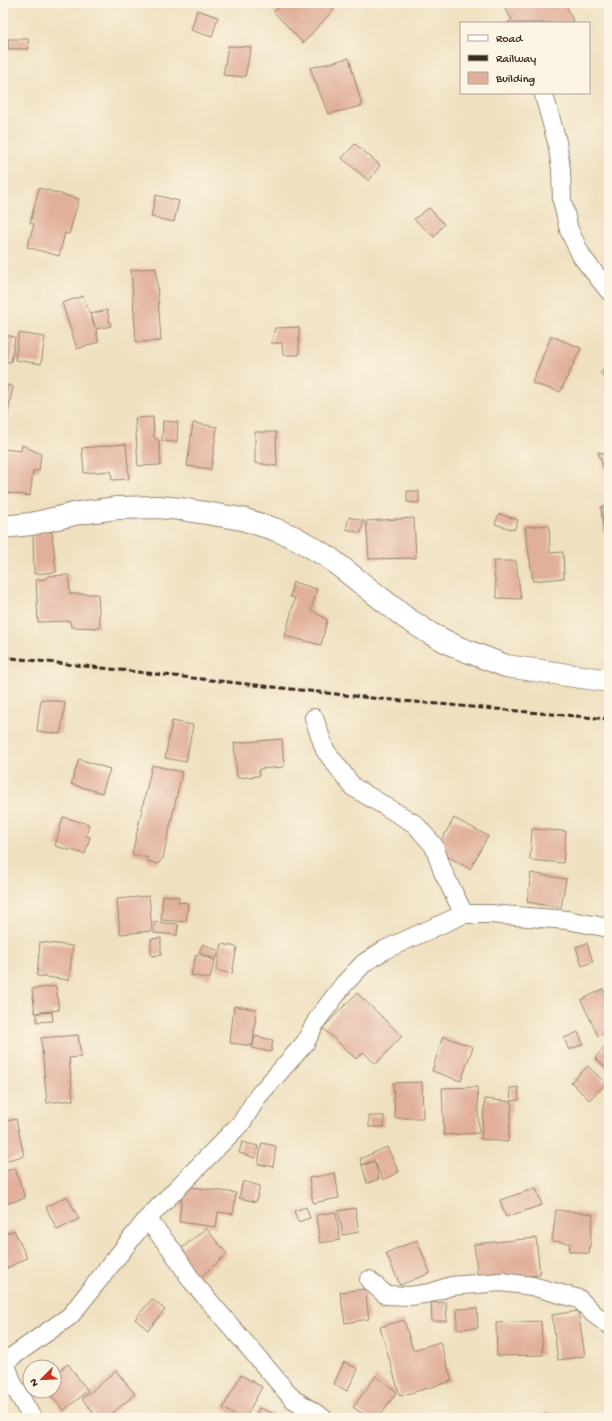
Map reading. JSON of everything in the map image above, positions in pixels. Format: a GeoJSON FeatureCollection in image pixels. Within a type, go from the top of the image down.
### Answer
{"type":"FeatureCollection","features":[{"type":"Feature","properties":{"kind":"street"},"geometry":{"type":"LineString","coordinates":[[544,95],[561,169],[562,200],[569,230],[582,257],[609,292]]}},
{"type":"Feature","properties":{"kind":"street"},"geometry":{"type":"LineString","coordinates":[[3,527],[117,508],[159,507],[242,519],[296,538],[328,557],[406,618],[431,634],[459,648],[506,666],[609,681]]}},
{"type":"Feature","properties":{"kind":"street"},"geometry":{"type":"LineString","coordinates":[[314,718],[325,750],[353,787],[416,824],[434,846],[444,872],[464,914]]}},
{"type":"Feature","properties":{"kind":"street"},"geometry":{"type":"LineString","coordinates":[[32,1418],[13,1384],[4,1363],[70,1316],[147,1220],[242,1122],[258,1096],[305,1043],[317,1020],[344,984],[364,963],[384,950],[464,914],[490,914],[567,920],[609,928]]}},
{"type":"Feature","properties":{"kind":"street"},"geometry":{"type":"LineString","coordinates":[[147,1220],[172,1250],[192,1281],[293,1399],[322,1418]]}},
{"type":"Feature","properties":{"kind":"street"},"geometry":{"type":"LineString","coordinates":[[368,1280],[386,1295],[410,1296],[430,1293],[451,1286],[501,1282],[532,1286],[579,1299],[594,1314],[609,1325]]}},
{"type":"Feature","properties":{"kind":"building"},"geometry":{"type":"Polygon","coordinates":[[[284,3],[327,3],[334,9],[303,43],[274,12],[284,3]]]}},
{"type":"Feature","properties":{"kind":"building"},"geometry":{"type":"Polygon","coordinates":[[[502,3],[531,3],[533,8],[542,3],[565,3],[574,22],[509,22],[512,20],[502,3]]]}},
{"type":"Feature","properties":{"kind":"building"},"geometry":{"type":"Polygon","coordinates":[[[197,10],[218,17],[212,37],[191,30],[197,10]]]}},
{"type":"Feature","properties":{"kind":"building"},"geometry":{"type":"Polygon","coordinates":[[[8,39],[28,39],[29,49],[8,49],[8,39]]]}},
{"type":"Feature","properties":{"kind":"building"},"geometry":{"type":"Polygon","coordinates":[[[228,46],[251,47],[245,77],[223,75],[228,46]]]}},
{"type":"Feature","properties":{"kind":"building"},"geometry":{"type":"Polygon","coordinates":[[[349,58],[362,106],[328,114],[310,68],[349,58]]]}},
{"type":"Feature","properties":{"kind":"building"},"geometry":{"type":"Polygon","coordinates":[[[355,144],[380,165],[369,181],[342,158],[355,144]]]}},
{"type":"Feature","properties":{"kind":"building"},"geometry":{"type":"Polygon","coordinates":[[[39,188],[79,199],[69,234],[65,233],[59,256],[27,247],[34,224],[30,223],[39,188]]]}},
{"type":"Feature","properties":{"kind":"building"},"geometry":{"type":"Polygon","coordinates":[[[156,195],[179,201],[174,222],[151,217],[156,195]]]}},
{"type":"Feature","properties":{"kind":"building"},"geometry":{"type":"Polygon","coordinates":[[[429,208],[444,224],[434,237],[414,219],[429,208]]]}},
{"type":"Feature","properties":{"kind":"building"},"geometry":{"type":"Polygon","coordinates":[[[156,268],[161,341],[136,342],[131,270],[156,268]]]}},
{"type":"Feature","properties":{"kind":"building"},"geometry":{"type":"Polygon","coordinates":[[[83,296],[95,327],[91,314],[107,310],[111,326],[96,329],[98,342],[77,349],[62,303],[83,296]]]}},
{"type":"Feature","properties":{"kind":"building"},"geometry":{"type":"Polygon","coordinates":[[[299,327],[299,355],[283,355],[282,343],[271,343],[275,328],[299,327]]]}},
{"type":"Feature","properties":{"kind":"building"},"geometry":{"type":"Polygon","coordinates":[[[19,333],[45,337],[41,364],[15,360],[19,333]]]}},
{"type":"Feature","properties":{"kind":"building"},"geometry":{"type":"Polygon","coordinates":[[[3,335],[15,337],[11,362],[3,361],[3,335]]]}},
{"type":"Feature","properties":{"kind":"building"},"geometry":{"type":"Polygon","coordinates":[[[551,336],[581,348],[560,392],[532,383],[551,336]]]}},
{"type":"Feature","properties":{"kind":"building"},"geometry":{"type":"Polygon","coordinates":[[[609,368],[609,381],[602,371],[609,368]]]}},
{"type":"Feature","properties":{"kind":"building"},"geometry":{"type":"Polygon","coordinates":[[[3,384],[13,387],[6,422],[3,421],[3,384]]]}},
{"type":"Feature","properties":{"kind":"building"},"geometry":{"type":"Polygon","coordinates":[[[609,385],[609,394],[605,388],[609,385]]]}},
{"type":"Feature","properties":{"kind":"building"},"geometry":{"type":"Polygon","coordinates":[[[153,417],[154,437],[159,441],[161,465],[138,466],[135,418],[153,417]]]}},
{"type":"Feature","properties":{"kind":"building"},"geometry":{"type":"Polygon","coordinates":[[[163,421],[178,422],[177,442],[162,441],[163,421]]]}},
{"type":"Feature","properties":{"kind":"building"},"geometry":{"type":"Polygon","coordinates":[[[193,423],[217,427],[211,469],[187,466],[193,423]]]}},
{"type":"Feature","properties":{"kind":"building"},"geometry":{"type":"Polygon","coordinates":[[[255,432],[276,432],[277,466],[255,463],[255,432]]]}},
{"type":"Feature","properties":{"kind":"building"},"geometry":{"type":"Polygon","coordinates":[[[126,444],[129,479],[112,480],[111,471],[84,473],[82,448],[126,444]]]}},
{"type":"Feature","properties":{"kind":"building"},"geometry":{"type":"Polygon","coordinates":[[[22,445],[41,454],[39,471],[33,471],[30,496],[3,492],[3,449],[21,451],[22,445]]]}},
{"type":"Feature","properties":{"kind":"building"},"geometry":{"type":"Polygon","coordinates":[[[598,452],[609,455],[609,473],[606,474],[598,452]]]}},
{"type":"Feature","properties":{"kind":"building"},"geometry":{"type":"Polygon","coordinates":[[[407,491],[419,491],[419,503],[407,502],[407,491]]]}},
{"type":"Feature","properties":{"kind":"building"},"geometry":{"type":"Polygon","coordinates":[[[609,506],[609,532],[604,532],[601,507],[609,506]]]}},
{"type":"Feature","properties":{"kind":"building"},"geometry":{"type":"Polygon","coordinates":[[[499,514],[518,520],[514,530],[495,524],[499,514]]]}},
{"type":"Feature","properties":{"kind":"building"},"geometry":{"type":"Polygon","coordinates":[[[349,517],[364,521],[361,533],[346,529],[349,517]]]}},
{"type":"Feature","properties":{"kind":"building"},"geometry":{"type":"Polygon","coordinates":[[[414,518],[416,558],[369,559],[366,521],[414,518]]]}},
{"type":"Feature","properties":{"kind":"building"},"geometry":{"type":"Polygon","coordinates":[[[549,525],[550,553],[563,552],[564,578],[533,581],[525,527],[549,525]]]}},
{"type":"Feature","properties":{"kind":"building"},"geometry":{"type":"Polygon","coordinates":[[[52,532],[56,572],[34,574],[33,533],[52,532]]]}},
{"type":"Feature","properties":{"kind":"building"},"geometry":{"type":"Polygon","coordinates":[[[493,561],[516,561],[521,599],[497,598],[493,561]]]}},
{"type":"Feature","properties":{"kind":"building"},"geometry":{"type":"Polygon","coordinates":[[[69,575],[70,594],[98,594],[100,628],[71,627],[70,621],[38,622],[36,580],[46,579],[48,576],[69,575]]]}},
{"type":"Feature","properties":{"kind":"building"},"geometry":{"type":"Polygon","coordinates":[[[293,582],[317,589],[311,610],[327,620],[321,645],[285,636],[295,598],[290,597],[293,582]]]}},
{"type":"Feature","properties":{"kind":"building"},"geometry":{"type":"Polygon","coordinates":[[[41,699],[65,702],[61,734],[37,731],[41,699]]]}},
{"type":"Feature","properties":{"kind":"building"},"geometry":{"type":"Polygon","coordinates":[[[172,721],[193,725],[186,762],[165,758],[172,721]]]}},
{"type":"Feature","properties":{"kind":"building"},"geometry":{"type":"Polygon","coordinates":[[[282,739],[284,767],[259,769],[259,776],[237,778],[234,743],[282,739]]]}},
{"type":"Feature","properties":{"kind":"building"},"geometry":{"type":"Polygon","coordinates":[[[79,759],[110,769],[102,793],[71,784],[79,759]]]}},
{"type":"Feature","properties":{"kind":"building"},"geometry":{"type":"Polygon","coordinates":[[[152,765],[182,772],[163,858],[158,864],[147,861],[148,858],[132,854],[152,765]]]}},
{"type":"Feature","properties":{"kind":"building"},"geometry":{"type":"Polygon","coordinates":[[[63,817],[89,824],[86,836],[90,837],[85,854],[55,846],[63,817]]]}},
{"type":"Feature","properties":{"kind":"building"},"geometry":{"type":"Polygon","coordinates":[[[454,818],[488,836],[470,869],[436,850],[454,818]]]}},
{"type":"Feature","properties":{"kind":"building"},"geometry":{"type":"Polygon","coordinates":[[[532,829],[566,831],[563,863],[530,860],[532,829]]]}},
{"type":"Feature","properties":{"kind":"building"},"geometry":{"type":"Polygon","coordinates":[[[531,873],[566,879],[561,908],[527,902],[531,873]]]}},
{"type":"Feature","properties":{"kind":"building"},"geometry":{"type":"Polygon","coordinates":[[[163,895],[179,897],[178,902],[188,903],[186,922],[161,920],[163,895]]]}},
{"type":"Feature","properties":{"kind":"building"},"geometry":{"type":"Polygon","coordinates":[[[149,896],[152,931],[120,934],[117,899],[149,896]]]}},
{"type":"Feature","properties":{"kind":"building"},"geometry":{"type":"Polygon","coordinates":[[[154,922],[178,924],[177,935],[154,933],[154,922]]]}},
{"type":"Feature","properties":{"kind":"building"},"geometry":{"type":"Polygon","coordinates":[[[161,938],[161,955],[151,956],[151,939],[161,938]]]}},
{"type":"Feature","properties":{"kind":"building"},"geometry":{"type":"Polygon","coordinates":[[[40,942],[73,946],[69,980],[37,976],[40,942]]]}},
{"type":"Feature","properties":{"kind":"building"},"geometry":{"type":"Polygon","coordinates":[[[587,943],[593,962],[582,966],[576,947],[587,943]]]}},
{"type":"Feature","properties":{"kind":"building"},"geometry":{"type":"Polygon","coordinates":[[[203,944],[219,951],[215,959],[210,979],[191,975],[196,954],[214,959],[199,952],[203,944]]]}},
{"type":"Feature","properties":{"kind":"building"},"geometry":{"type":"Polygon","coordinates":[[[222,944],[237,947],[232,974],[216,970],[222,944]]]}},
{"type":"Feature","properties":{"kind":"building"},"geometry":{"type":"Polygon","coordinates":[[[56,986],[59,1010],[35,1013],[32,989],[56,986]]]}},
{"type":"Feature","properties":{"kind":"building"},"geometry":{"type":"Polygon","coordinates":[[[603,989],[609,1001],[609,1031],[598,1036],[581,1000],[603,989]]]}},
{"type":"Feature","properties":{"kind":"building"},"geometry":{"type":"Polygon","coordinates":[[[357,993],[402,1036],[376,1064],[363,1052],[356,1059],[323,1028],[357,993]]]}},
{"type":"Feature","properties":{"kind":"building"},"geometry":{"type":"Polygon","coordinates":[[[234,1006],[256,1009],[253,1046],[230,1043],[234,1006]]]}},
{"type":"Feature","properties":{"kind":"building"},"geometry":{"type":"Polygon","coordinates":[[[52,1012],[53,1021],[37,1022],[37,1013],[52,1012]]]}},
{"type":"Feature","properties":{"kind":"building"},"geometry":{"type":"Polygon","coordinates":[[[578,1032],[583,1044],[569,1050],[564,1038],[578,1032]]]}},
{"type":"Feature","properties":{"kind":"building"},"geometry":{"type":"Polygon","coordinates":[[[78,1035],[81,1057],[69,1058],[73,1100],[47,1103],[41,1038],[78,1035]]]}},
{"type":"Feature","properties":{"kind":"building"},"geometry":{"type":"Polygon","coordinates":[[[255,1036],[273,1040],[271,1052],[252,1048],[255,1036]]]}},
{"type":"Feature","properties":{"kind":"building"},"geometry":{"type":"Polygon","coordinates":[[[443,1036],[473,1047],[461,1081],[432,1071],[443,1036]]]}},
{"type":"Feature","properties":{"kind":"building"},"geometry":{"type":"Polygon","coordinates":[[[609,1043],[609,1071],[595,1058],[609,1043]]]}},
{"type":"Feature","properties":{"kind":"building"},"geometry":{"type":"Polygon","coordinates":[[[588,1066],[606,1084],[589,1100],[571,1082],[588,1066]]]}},
{"type":"Feature","properties":{"kind":"building"},"geometry":{"type":"Polygon","coordinates":[[[422,1082],[423,1118],[395,1118],[393,1083],[422,1082]]]}},
{"type":"Feature","properties":{"kind":"building"},"geometry":{"type":"Polygon","coordinates":[[[477,1087],[479,1133],[444,1135],[442,1088],[477,1087]]]}},
{"type":"Feature","properties":{"kind":"building"},"geometry":{"type":"Polygon","coordinates":[[[518,1087],[519,1100],[511,1101],[510,1088],[518,1087]]]}},
{"type":"Feature","properties":{"kind":"building"},"geometry":{"type":"Polygon","coordinates":[[[485,1099],[512,1102],[508,1142],[481,1139],[485,1099]]]}},
{"type":"Feature","properties":{"kind":"building"},"geometry":{"type":"Polygon","coordinates":[[[369,1116],[384,1116],[384,1127],[369,1127],[369,1116]]]}},
{"type":"Feature","properties":{"kind":"building"},"geometry":{"type":"Polygon","coordinates":[[[16,1119],[24,1156],[3,1161],[3,1122],[16,1119]]]}},
{"type":"Feature","properties":{"kind":"building"},"geometry":{"type":"Polygon","coordinates":[[[242,1142],[258,1146],[255,1158],[239,1153],[242,1142]]]}},
{"type":"Feature","properties":{"kind":"building"},"geometry":{"type":"Polygon","coordinates":[[[262,1143],[276,1146],[273,1167],[258,1164],[262,1143]]]}},
{"type":"Feature","properties":{"kind":"building"},"geometry":{"type":"Polygon","coordinates":[[[387,1147],[399,1172],[383,1180],[374,1160],[362,1165],[360,1159],[387,1147]]]}},
{"type":"Feature","properties":{"kind":"building"},"geometry":{"type":"Polygon","coordinates":[[[375,1162],[379,1179],[367,1183],[362,1165],[375,1162]]]}},
{"type":"Feature","properties":{"kind":"building"},"geometry":{"type":"Polygon","coordinates":[[[15,1168],[25,1198],[3,1205],[3,1172],[15,1168]]]}},
{"type":"Feature","properties":{"kind":"building"},"geometry":{"type":"Polygon","coordinates":[[[335,1173],[339,1198],[313,1203],[309,1178],[335,1173]]]}},
{"type":"Feature","properties":{"kind":"building"},"geometry":{"type":"Polygon","coordinates":[[[243,1181],[260,1186],[256,1202],[239,1198],[243,1181]]]}},
{"type":"Feature","properties":{"kind":"building"},"geometry":{"type":"Polygon","coordinates":[[[183,1186],[236,1193],[233,1214],[218,1212],[216,1227],[179,1222],[183,1186]]]}},
{"type":"Feature","properties":{"kind":"building"},"geometry":{"type":"Polygon","coordinates":[[[536,1188],[542,1205],[506,1217],[500,1200],[536,1188]]]}},
{"type":"Feature","properties":{"kind":"building"},"geometry":{"type":"Polygon","coordinates":[[[67,1196],[79,1219],[57,1230],[46,1207],[67,1196]]]}},
{"type":"Feature","properties":{"kind":"building"},"geometry":{"type":"Polygon","coordinates":[[[306,1207],[310,1218],[298,1222],[294,1211],[306,1207]]]}},
{"type":"Feature","properties":{"kind":"building"},"geometry":{"type":"Polygon","coordinates":[[[355,1208],[359,1232],[343,1235],[338,1211],[355,1208]]]}},
{"type":"Feature","properties":{"kind":"building"},"geometry":{"type":"Polygon","coordinates":[[[556,1210],[593,1214],[589,1254],[569,1251],[570,1243],[552,1241],[556,1210]]]}},
{"type":"Feature","properties":{"kind":"building"},"geometry":{"type":"Polygon","coordinates":[[[336,1212],[340,1240],[320,1243],[316,1215],[336,1212]]]}},
{"type":"Feature","properties":{"kind":"building"},"geometry":{"type":"Polygon","coordinates":[[[206,1228],[227,1254],[197,1280],[175,1254],[206,1228]]]}},
{"type":"Feature","properties":{"kind":"building"},"geometry":{"type":"Polygon","coordinates":[[[14,1230],[27,1258],[5,1269],[3,1266],[3,1235],[14,1230]]]}},
{"type":"Feature","properties":{"kind":"building"},"geometry":{"type":"Polygon","coordinates":[[[536,1238],[540,1275],[478,1281],[474,1244],[536,1238]]]}},
{"type":"Feature","properties":{"kind":"building"},"geometry":{"type":"Polygon","coordinates":[[[417,1240],[430,1273],[400,1285],[386,1253],[417,1240]]]}},
{"type":"Feature","properties":{"kind":"building"},"geometry":{"type":"Polygon","coordinates":[[[365,1289],[369,1319],[345,1323],[340,1292],[365,1289]]]}},
{"type":"Feature","properties":{"kind":"building"},"geometry":{"type":"Polygon","coordinates":[[[152,1299],[165,1310],[148,1330],[135,1319],[152,1299]]]}},
{"type":"Feature","properties":{"kind":"building"},"geometry":{"type":"Polygon","coordinates":[[[446,1302],[447,1321],[432,1321],[431,1303],[446,1302]]]}},
{"type":"Feature","properties":{"kind":"building"},"geometry":{"type":"Polygon","coordinates":[[[477,1308],[478,1328],[457,1329],[457,1309],[477,1308]]]}},
{"type":"Feature","properties":{"kind":"building"},"geometry":{"type":"Polygon","coordinates":[[[578,1311],[585,1356],[558,1360],[552,1315],[578,1311]]]}},
{"type":"Feature","properties":{"kind":"building"},"geometry":{"type":"Polygon","coordinates":[[[404,1320],[413,1350],[440,1342],[452,1381],[400,1396],[380,1327],[404,1320]]]}},
{"type":"Feature","properties":{"kind":"building"},"geometry":{"type":"Polygon","coordinates":[[[541,1321],[543,1355],[497,1356],[496,1323],[541,1321]]]}},
{"type":"Feature","properties":{"kind":"building"},"geometry":{"type":"Polygon","coordinates":[[[344,1362],[358,1369],[347,1391],[334,1384],[344,1362]]]}},
{"type":"Feature","properties":{"kind":"building"},"geometry":{"type":"Polygon","coordinates":[[[68,1364],[88,1391],[63,1411],[54,1399],[62,1399],[62,1368],[68,1364]]]}},
{"type":"Feature","properties":{"kind":"building"},"geometry":{"type":"Polygon","coordinates":[[[116,1371],[135,1394],[107,1418],[98,1418],[82,1399],[116,1371]]]}},
{"type":"Feature","properties":{"kind":"building"},"geometry":{"type":"Polygon","coordinates":[[[241,1375],[262,1387],[245,1418],[239,1418],[223,1408],[241,1375]]]}},
{"type":"Feature","properties":{"kind":"building"},"geometry":{"type":"Polygon","coordinates":[[[376,1376],[397,1392],[378,1418],[368,1418],[353,1407],[376,1376]]]}},
{"type":"Feature","properties":{"kind":"building"},"geometry":{"type":"Polygon","coordinates":[[[259,1408],[285,1418],[255,1418],[259,1408]]]}},
{"type":"Feature","properties":{"kind":"building"},"geometry":{"type":"Polygon","coordinates":[[[544,1414],[566,1417],[566,1418],[543,1418],[544,1414]]]}},
{"type":"Feature","properties":{"kind":"railway"},"geometry":{"type":"LineString","coordinates":[[3,657],[381,699],[609,719]]}}]}
